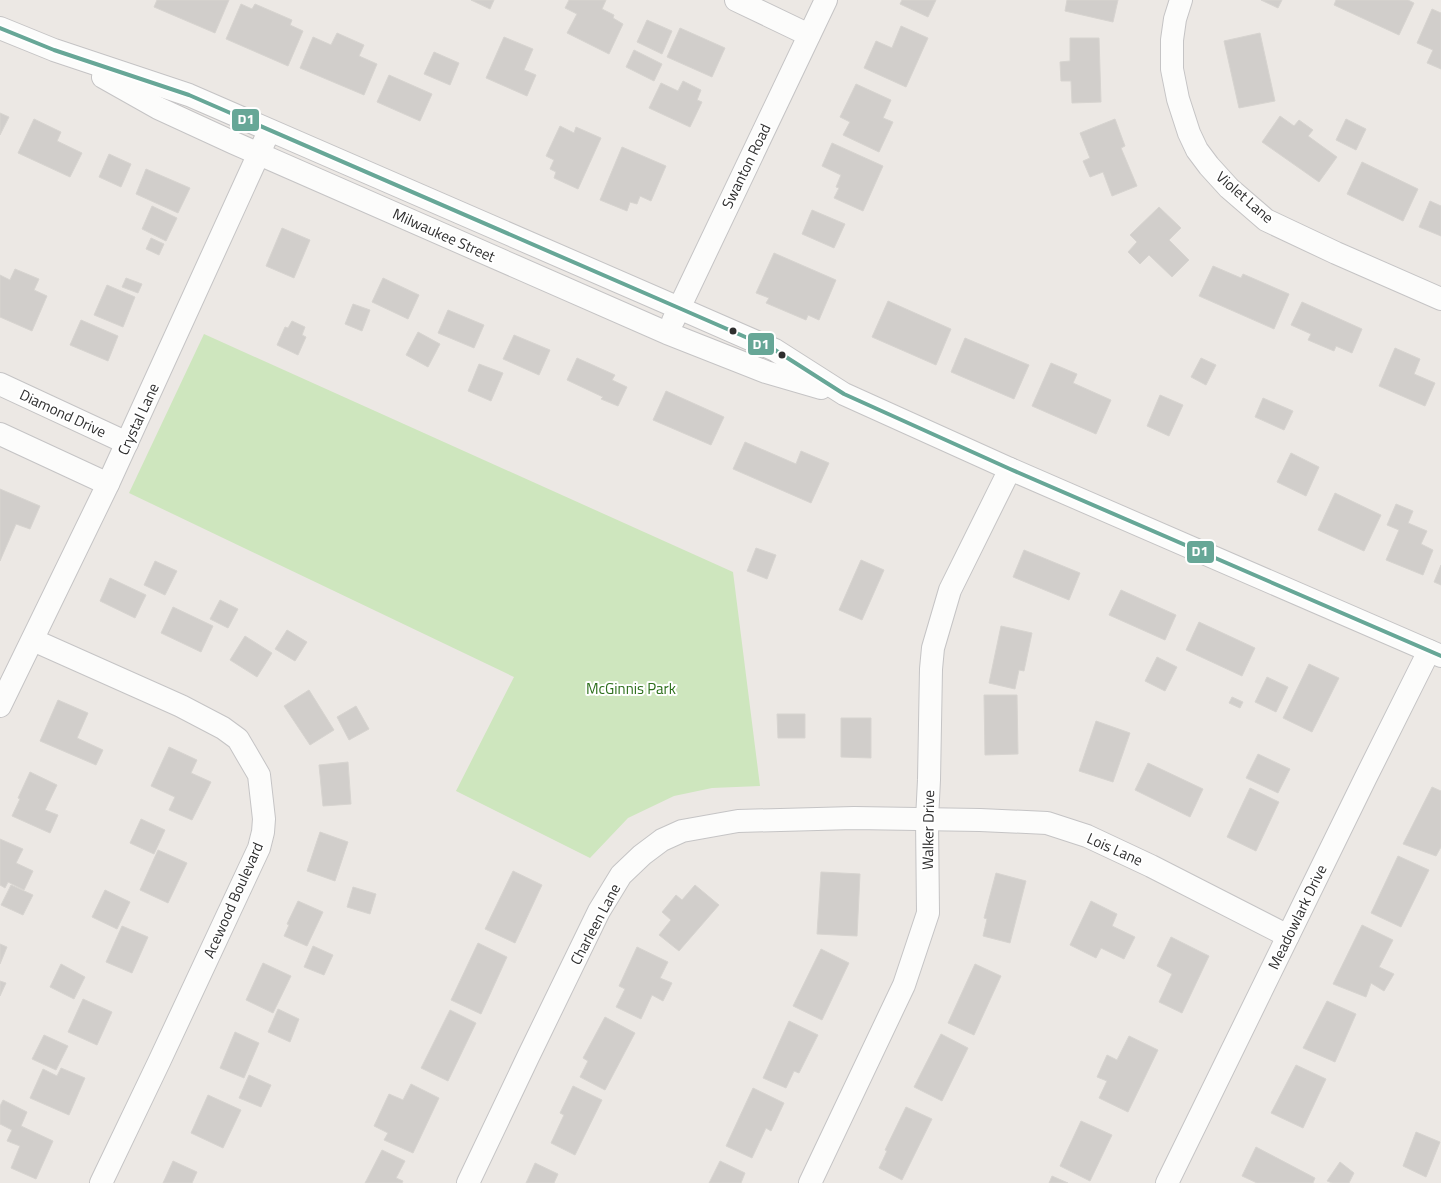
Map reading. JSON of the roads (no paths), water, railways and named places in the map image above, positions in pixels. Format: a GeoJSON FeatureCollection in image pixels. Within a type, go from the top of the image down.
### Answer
{"type":"FeatureCollection","features":[{"type":"Feature","properties":{"kind":"street"},"geometry":{"type":"LineString","coordinates":[[736,0],[809,35]]}},
{"type":"Feature","properties":{"kind":"street","name":"Swanton Road"},"geometry":{"type":"LineString","coordinates":[[667,333],[826,0]]}},
{"type":"Feature","properties":{"kind":"street","name":"Violet Lane"},"geometry":{"type":"LineString","coordinates":[[1182,0],[1175,19],[1172,40],[1172,69],[1178,99],[1189,133],[1197,150],[1209,166],[1229,188],[1266,220],[1441,299]]}},
{"type":"Feature","properties":{"kind":"street","name":"Milwaukee Street"},"geometry":{"type":"LineString","coordinates":[[0,28],[54,50],[189,95],[775,350],[844,394],[1010,469],[1435,654]]}},
{"type":"Feature","properties":{"kind":"street","name":"Milwaukee Street"},"geometry":{"type":"LineString","coordinates":[[54,50],[158,108],[667,333],[766,372],[844,394]]}},
{"type":"Feature","properties":{"kind":"street","name":"Crystal Lane"},"geometry":{"type":"LineString","coordinates":[[0,706],[108,484],[269,130]]}},
{"type":"Feature","properties":{"kind":"street","name":"Diamond Drive"},"geometry":{"type":"LineString","coordinates":[[0,384],[127,443]]}},
{"type":"Feature","properties":{"kind":"street"},"geometry":{"type":"LineString","coordinates":[[0,434],[108,484]]}},
{"type":"Feature","properties":{"kind":"street","name":"Walker Drive"},"geometry":{"type":"LineString","coordinates":[[810,1183],[904,985],[928,913],[927,819],[930,669],[933,648],[950,590],[1010,469]]}},
{"type":"Feature","properties":{"kind":"street","name":"Acewood Boulevard"},"geometry":{"type":"LineString","coordinates":[[33,640],[181,706],[223,728],[238,740],[259,775],[264,819],[259,848],[101,1183]]}},
{"type":"Feature","properties":{"kind":"street","name":"Meadowlark Drive"},"geometry":{"type":"LineString","coordinates":[[1167,1183],[1288,936],[1435,654]]}},
{"type":"Feature","properties":{"kind":"street","name":"Charleen Lane"},"geometry":{"type":"LineString","coordinates":[[468,1183],[599,911],[620,875],[642,855],[662,840],[682,831],[738,822],[854,818],[927,819]]}},
{"type":"Feature","properties":{"kind":"street","name":"Lois Lane"},"geometry":{"type":"LineString","coordinates":[[927,819],[1047,823],[1087,836],[1151,866],[1288,936]]}},
{"type":"Feature","properties":{"kind":"park label","name":"McGinnis Park"},"geometry":{"type":"Point","coordinates":[631,688]}}]}
